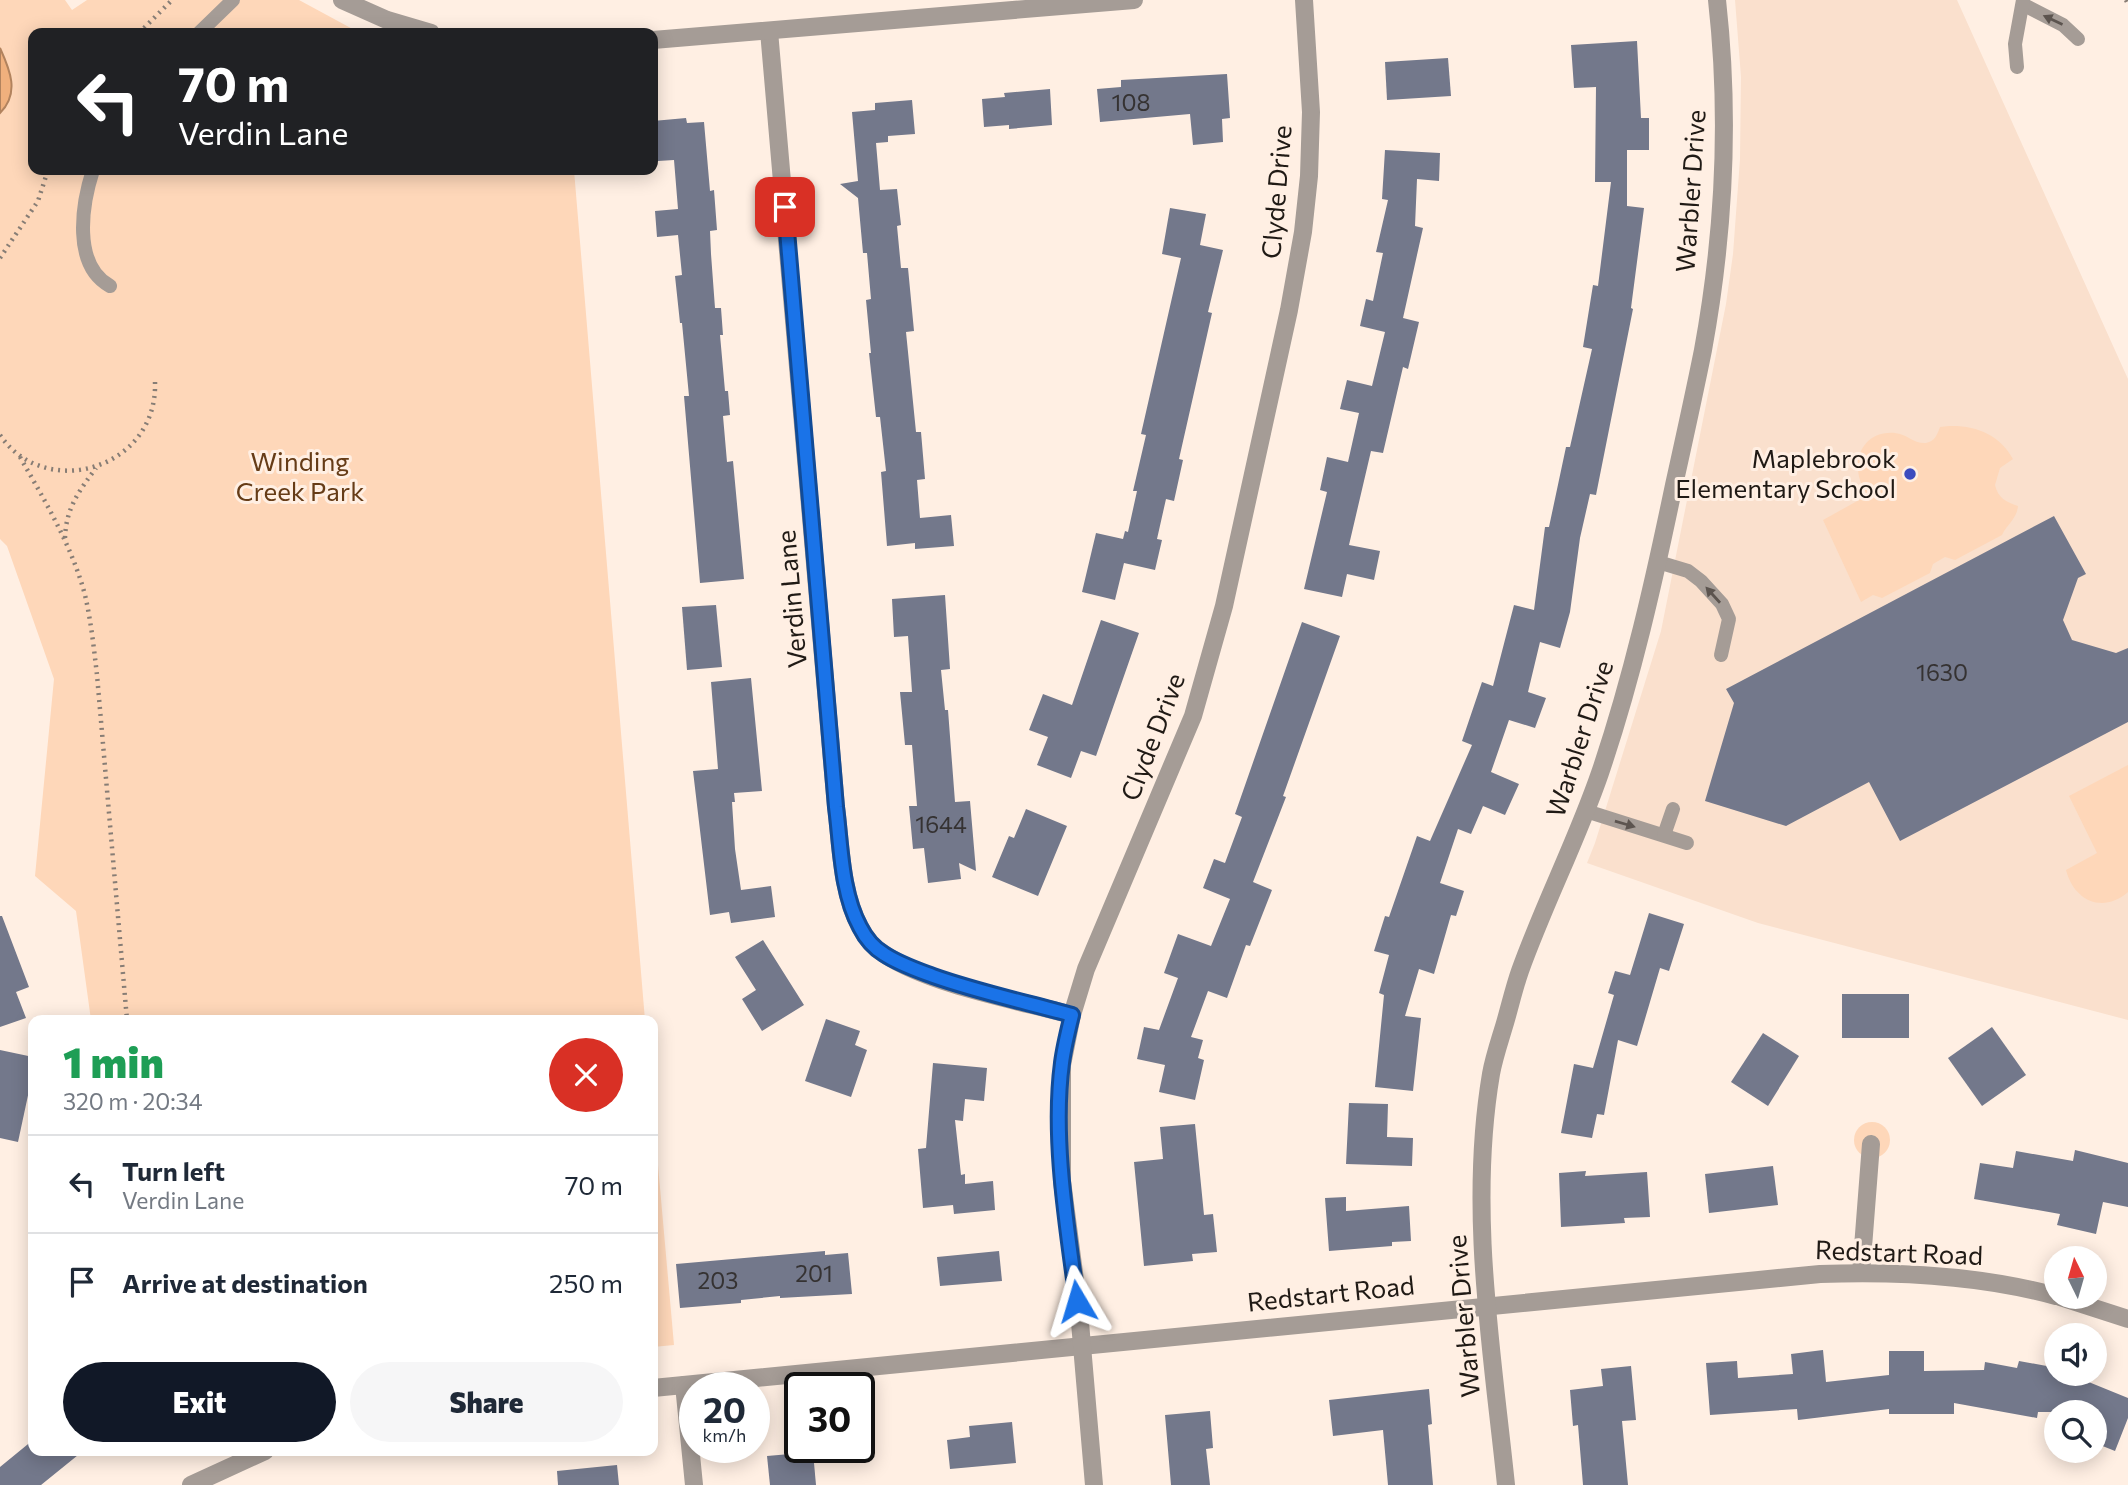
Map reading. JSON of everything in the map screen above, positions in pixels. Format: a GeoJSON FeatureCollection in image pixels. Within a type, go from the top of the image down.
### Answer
{"type":"FeatureCollection","features":[{"type":"Feature","properties":{"kind":"street"},"geometry":{"type":"LineString","coordinates":[[342,0],[387,20],[414,28]]}},
{"type":"Feature","properties":{"kind":"street"},"geometry":{"type":"LineString","coordinates":[[658,40],[1135,0]]}},
{"type":"Feature","properties":{"kind":"street","name":"Clyde Drive"},"geometry":{"type":"LineString","coordinates":[[1094,1485],[1062,1181],[1062,1065],[1072,1015],[1086,969],[1193,716],[1224,606],[1289,310],[1303,232],[1309,176],[1311,112],[1304,0]]}},
{"type":"Feature","properties":{"kind":"street","name":"Warbler Drive"},"geometry":{"type":"LineString","coordinates":[[1506,1485],[1488,1305],[1480,1163],[1483,1127],[1492,1068],[1520,972],[1586,811],[1611,739],[1658,562],[1703,348],[1718,239],[1724,103],[1717,0]]}},
{"type":"Feature","properties":{"kind":"street","name":"Verdin Lane"},"geometry":{"type":"LineString","coordinates":[[769,31],[836,807],[851,905],[867,939],[883,954],[911,968],[958,985],[1072,1015]]}},
{"type":"Feature","properties":{"kind":"street"},"geometry":{"type":"LineString","coordinates":[[1861,1273],[1871,1144]]}},
{"type":"Feature","properties":{"kind":"street","name":"Redstart Road"},"geometry":{"type":"LineString","coordinates":[[770,1377],[1820,1274],[1965,1277],[2044,1292]]}},
{"type":"Feature","properties":{"kind":"street","name":"Redstart Road"},"geometry":{"type":"LineString","coordinates":[[2098,1309],[2128,1319]]}},
{"type":"Feature","properties":{"kind":"street","name":"Redstart Road"},"geometry":{"type":"LineString","coordinates":[[658,1388],[679,1385]]}},
{"type":"Feature","properties":{"kind":"street"},"geometry":{"type":"LineString","coordinates":[[191,1485],[254,1456]]}},
{"type":"Feature","properties":{"kind":"street"},"geometry":{"type":"LineString","coordinates":[[692,1463],[694,1485]]}},
{"type":"Feature","properties":{"kind":"lane"},"geometry":{"type":"LineString","coordinates":[[204,28],[233,0]]}},
{"type":"Feature","properties":{"kind":"lane"},"geometry":{"type":"LineString","coordinates":[[2017,67],[2015,44],[2023,3],[2063,25],[2078,39]]}},
{"type":"Feature","properties":{"kind":"lane"},"geometry":{"type":"LineString","coordinates":[[92,175],[84,207],[85,250],[91,268],[99,280],[110,286]]}},
{"type":"Feature","properties":{"kind":"lane"},"geometry":{"type":"LineString","coordinates":[[1658,562],[1688,571],[1722,604],[1729,620],[1721,655]]}},
{"type":"Feature","properties":{"kind":"lane"},"geometry":{"type":"LineString","coordinates":[[1664,835],[1673,809]]}},
{"type":"Feature","properties":{"kind":"lane"},"geometry":{"type":"LineString","coordinates":[[1586,811],[1687,843]]}},
{"type":"Feature","properties":{"kind":"path"},"geometry":{"type":"LineString","coordinates":[[144,28],[172,0]]}},
{"type":"Feature","properties":{"kind":"path"},"geometry":{"type":"LineString","coordinates":[[0,258],[38,201],[46,175]]}},
{"type":"Feature","properties":{"kind":"path"},"geometry":{"type":"LineString","coordinates":[[20,457],[54,468],[75,471],[97,467],[116,458],[145,430],[152,414],[155,382]]}},
{"type":"Feature","properties":{"kind":"path"},"geometry":{"type":"LineString","coordinates":[[0,435],[20,457],[65,541],[84,593],[97,675],[127,1015]]}},
{"type":"Feature","properties":{"kind":"path"},"geometry":{"type":"LineString","coordinates":[[65,541],[68,512],[76,494],[97,467]]}},
{"type":"Feature","properties":{"kind":"shaded area","name":"Maplebrook Elementary School"},"geometry":{"type":"Polygon","coordinates":[[[1735,0],[1957,0],[2128,379],[2128,1020],[1758,923],[1587,863],[1661,631],[1726,304],[1733,254],[1740,159],[1741,77],[1735,0]]]}},
{"type":"Feature","properties":{"kind":"shaded area"},"geometry":{"type":"Polygon","coordinates":[[[0,48],[10,73],[11,89],[10,97],[0,113],[0,48]]]}},
{"type":"Feature","properties":{"kind":"green space","name":"Winding Creek Park"},"geometry":{"type":"Polygon","coordinates":[[[0,0],[65,0],[72,10],[87,0],[299,0],[351,28],[28,28],[28,175],[574,175],[645,1015],[90,1015],[76,911],[35,876],[54,679],[7,546],[0,539],[0,0]]]}},
{"type":"Feature","properties":{"kind":"green space"},"geometry":{"type":"Polygon","coordinates":[[[1940,427],[1969,427],[1986,433],[2008,451],[2013,459],[2000,468],[1995,485],[2003,499],[2018,506],[2016,514],[2002,535],[1955,560],[1945,557],[1933,564],[1930,573],[1882,598],[1873,595],[1861,602],[1823,520],[1868,495],[1862,485],[1858,464],[1860,453],[1872,438],[1895,433],[1926,443],[1934,439],[1940,427]]]}},
{"type":"Feature","properties":{"kind":"green space"},"geometry":{"type":"Polygon","coordinates":[[[2128,765],[2128,892],[2109,902],[2091,901],[2076,890],[2066,870],[2097,853],[2069,796],[2128,765]]]}},
{"type":"Feature","properties":{"kind":"green space"},"geometry":{"type":"Polygon","coordinates":[[[1872,1122],[1884,1128],[1890,1140],[1884,1152],[1872,1158],[1860,1152],[1854,1140],[1860,1128],[1872,1122]]]}},
{"type":"Feature","properties":{"kind":"green space"},"geometry":{"type":"Polygon","coordinates":[[[658,1165],[674,1345],[658,1347],[658,1165]]]}},
{"type":"Feature","properties":{"kind":"building"},"geometry":{"type":"Polygon","coordinates":[[[1637,41],[1641,118],[1649,118],[1649,150],[1627,150],[1627,206],[1644,208],[1633,309],[1596,495],[1590,494],[1580,538],[1570,612],[1560,648],[1540,642],[1528,692],[1546,698],[1535,728],[1509,720],[1491,772],[1519,784],[1505,815],[1483,806],[1471,834],[1458,829],[1440,883],[1464,891],[1456,916],[1451,915],[1434,974],[1419,969],[1405,1016],[1421,1018],[1413,1091],[1375,1087],[1384,995],[1379,993],[1389,955],[1374,951],[1385,916],[1389,917],[1417,836],[1430,841],[1472,745],[1462,741],[1482,682],[1493,686],[1514,605],[1534,610],[1545,527],[1549,527],[1566,447],[1570,447],[1592,349],[1583,347],[1593,285],[1598,286],[1611,182],[1595,182],[1596,87],[1574,88],[1571,45],[1637,41]]]}},
{"type":"Feature","properties":{"kind":"building"},"geometry":{"type":"Polygon","coordinates":[[[1448,58],[1451,96],[1387,100],[1385,62],[1448,58]]]}},
{"type":"Feature","properties":{"kind":"building"},"geometry":{"type":"Polygon","coordinates":[[[1227,74],[1230,118],[1222,119],[1223,142],[1193,145],[1190,114],[1100,122],[1097,89],[1121,87],[1121,80],[1227,74]]]}},
{"type":"Feature","properties":{"kind":"building"},"geometry":{"type":"Polygon","coordinates":[[[1050,89],[1052,125],[1009,129],[1009,125],[984,127],[982,99],[1005,97],[1004,93],[1050,89]]]}},
{"type":"Feature","properties":{"kind":"building"},"geometry":{"type":"Polygon","coordinates":[[[912,100],[915,134],[888,136],[888,142],[876,143],[880,190],[897,189],[901,225],[897,226],[901,268],[908,268],[914,331],[906,332],[916,432],[921,432],[925,479],[917,480],[920,518],[951,515],[954,546],[915,549],[915,543],[887,546],[881,472],[886,471],[880,417],[876,417],[869,353],[866,300],[871,299],[867,253],[863,253],[858,198],[840,184],[858,181],[852,112],[875,110],[875,103],[912,100]]]}},
{"type":"Feature","properties":{"kind":"building"},"geometry":{"type":"Polygon","coordinates":[[[686,118],[687,123],[704,122],[710,191],[714,190],[717,230],[710,231],[715,308],[721,308],[723,335],[720,335],[730,415],[723,416],[727,462],[733,461],[744,579],[700,583],[684,396],[689,396],[675,276],[682,275],[678,235],[657,237],[655,211],[678,209],[674,160],[658,161],[658,121],[686,118]]]}},
{"type":"Feature","properties":{"kind":"building"},"geometry":{"type":"Polygon","coordinates":[[[1385,150],[1440,153],[1439,181],[1417,179],[1415,226],[1423,228],[1403,318],[1419,322],[1408,369],[1403,367],[1383,453],[1371,451],[1349,545],[1380,551],[1374,580],[1347,574],[1342,597],[1304,589],[1327,492],[1320,490],[1327,457],[1348,462],[1359,413],[1340,409],[1347,380],[1372,386],[1385,332],[1360,326],[1366,299],[1373,301],[1383,253],[1376,252],[1388,200],[1382,199],[1385,150]]]}},
{"type":"Feature","properties":{"kind":"building"},"geometry":{"type":"Polygon","coordinates":[[[1170,208],[1206,214],[1200,245],[1223,250],[1208,312],[1212,313],[1179,459],[1183,460],[1174,501],[1166,499],[1157,539],[1162,540],[1155,570],[1124,563],[1115,600],[1082,592],[1096,533],[1123,539],[1125,531],[1128,532],[1137,491],[1133,491],[1146,435],[1141,434],[1181,258],[1162,254],[1170,208]]]}},
{"type":"Feature","properties":{"kind":"building"},"geometry":{"type":"Polygon","coordinates":[[[2054,516],[2086,574],[2078,578],[2063,620],[2072,640],[2116,653],[2128,648],[2128,722],[1900,841],[1869,782],[1786,826],[1705,801],[1734,703],[1726,689],[2054,516]]]}},
{"type":"Feature","properties":{"kind":"building"},"geometry":{"type":"Polygon","coordinates":[[[945,595],[950,669],[941,670],[945,710],[948,710],[955,802],[970,801],[976,871],[959,863],[961,879],[928,883],[924,848],[913,849],[909,806],[917,806],[912,745],[905,745],[900,692],[912,692],[908,636],[894,637],[892,599],[945,595]]]}},
{"type":"Feature","properties":{"kind":"building"},"geometry":{"type":"Polygon","coordinates":[[[716,605],[722,667],[687,670],[682,607],[716,605]]]}},
{"type":"Feature","properties":{"kind":"building"},"geometry":{"type":"Polygon","coordinates":[[[1101,620],[1139,633],[1096,756],[1081,751],[1071,778],[1037,765],[1048,737],[1029,730],[1043,694],[1072,705],[1101,620]]]}},
{"type":"Feature","properties":{"kind":"building"},"geometry":{"type":"Polygon","coordinates":[[[1302,622],[1340,636],[1283,796],[1286,797],[1253,882],[1272,890],[1250,946],[1246,945],[1227,998],[1208,991],[1191,1037],[1203,1040],[1198,1058],[1204,1060],[1195,1100],[1159,1092],[1165,1065],[1137,1059],[1144,1027],[1159,1030],[1178,978],[1164,973],[1178,934],[1211,946],[1230,899],[1203,888],[1214,859],[1225,863],[1242,817],[1235,814],[1302,622]]]}},
{"type":"Feature","properties":{"kind":"building"},"geometry":{"type":"Polygon","coordinates":[[[751,678],[762,791],[734,793],[735,802],[732,802],[735,849],[741,890],[771,886],[775,917],[731,923],[729,912],[710,915],[693,771],[718,769],[711,682],[751,678]]]}},
{"type":"Feature","properties":{"kind":"building"},"geometry":{"type":"Polygon","coordinates":[[[1026,809],[1067,826],[1038,896],[992,877],[1009,836],[1014,838],[1026,809]]]}},
{"type":"Feature","properties":{"kind":"building"},"geometry":{"type":"Polygon","coordinates":[[[1649,913],[1684,924],[1669,971],[1660,968],[1637,1046],[1618,1040],[1604,1115],[1597,1114],[1592,1138],[1561,1133],[1574,1064],[1593,1068],[1614,995],[1608,993],[1615,971],[1630,975],[1649,913]]]}},
{"type":"Feature","properties":{"kind":"building"},"geometry":{"type":"Polygon","coordinates":[[[0,916],[29,987],[16,992],[26,1018],[0,1027],[0,916]]]}},
{"type":"Feature","properties":{"kind":"building"},"geometry":{"type":"Polygon","coordinates":[[[763,940],[804,1005],[762,1031],[742,999],[756,990],[735,957],[763,940]]]}},
{"type":"Feature","properties":{"kind":"building"},"geometry":{"type":"Polygon","coordinates":[[[1842,994],[1909,994],[1909,1038],[1842,1038],[1842,994]]]}},
{"type":"Feature","properties":{"kind":"building"},"geometry":{"type":"Polygon","coordinates":[[[826,1019],[860,1031],[855,1045],[867,1050],[851,1097],[805,1081],[826,1019]]]}},
{"type":"Feature","properties":{"kind":"building"},"geometry":{"type":"Polygon","coordinates":[[[1992,1027],[2026,1075],[1982,1106],[1948,1058],[1992,1027]]]}},
{"type":"Feature","properties":{"kind":"building"},"geometry":{"type":"Polygon","coordinates":[[[1763,1033],[1799,1056],[1768,1106],[1731,1082],[1763,1033]]]}},
{"type":"Feature","properties":{"kind":"building"},"geometry":{"type":"Polygon","coordinates":[[[0,1050],[28,1056],[28,1095],[18,1142],[0,1138],[0,1050]]]}},
{"type":"Feature","properties":{"kind":"building"},"geometry":{"type":"Polygon","coordinates":[[[933,1063],[987,1068],[984,1101],[965,1099],[963,1121],[955,1120],[961,1175],[965,1174],[965,1184],[993,1181],[995,1210],[954,1214],[953,1205],[923,1208],[918,1149],[926,1148],[933,1063]]]}},
{"type":"Feature","properties":{"kind":"building"},"geometry":{"type":"Polygon","coordinates":[[[1349,1103],[1388,1104],[1387,1137],[1413,1138],[1412,1166],[1346,1164],[1349,1103]]]}},
{"type":"Feature","properties":{"kind":"building"},"geometry":{"type":"Polygon","coordinates":[[[1195,1124],[1204,1215],[1213,1214],[1217,1252],[1192,1254],[1193,1261],[1144,1266],[1134,1162],[1163,1159],[1160,1127],[1195,1124]]]}},
{"type":"Feature","properties":{"kind":"building"},"geometry":{"type":"Polygon","coordinates":[[[2075,1150],[2128,1163],[2128,1207],[2103,1202],[2096,1234],[2057,1225],[2060,1214],[1974,1199],[1980,1163],[2013,1168],[2016,1151],[2073,1161],[2075,1150]]]}},
{"type":"Feature","properties":{"kind":"building"},"geometry":{"type":"Polygon","coordinates":[[[1773,1166],[1778,1205],[1709,1213],[1705,1174],[1773,1166]]]}},
{"type":"Feature","properties":{"kind":"building"},"geometry":{"type":"Polygon","coordinates":[[[1586,1171],[1585,1176],[1647,1172],[1650,1217],[1624,1218],[1625,1223],[1561,1227],[1559,1173],[1586,1171]]]}},
{"type":"Feature","properties":{"kind":"building"},"geometry":{"type":"Polygon","coordinates":[[[1346,1197],[1346,1211],[1409,1206],[1411,1241],[1392,1242],[1392,1246],[1329,1251],[1325,1198],[1346,1197]]]}},
{"type":"Feature","properties":{"kind":"building"},"geometry":{"type":"Polygon","coordinates":[[[825,1251],[825,1255],[848,1253],[852,1294],[780,1296],[741,1300],[741,1303],[680,1308],[676,1264],[825,1251]]]}},
{"type":"Feature","properties":{"kind":"building"},"geometry":{"type":"Polygon","coordinates":[[[999,1251],[1002,1281],[940,1286],[937,1257],[999,1251]]]}},
{"type":"Feature","properties":{"kind":"building"},"geometry":{"type":"Polygon","coordinates":[[[1823,1350],[1826,1382],[1889,1375],[1889,1351],[1924,1351],[1924,1371],[1984,1370],[1985,1362],[2017,1368],[2019,1361],[2044,1366],[2044,1386],[2098,1386],[2128,1398],[2128,1418],[2115,1451],[2107,1448],[2107,1400],[2044,1400],[2044,1412],[2038,1412],[2037,1418],[1954,1403],[1954,1414],[1889,1414],[1889,1409],[1798,1420],[1797,1409],[1710,1415],[1706,1363],[1737,1361],[1738,1378],[1793,1374],[1791,1354],[1823,1350]]]}},
{"type":"Feature","properties":{"kind":"building"},"geometry":{"type":"Polygon","coordinates":[[[1631,1366],[1636,1420],[1622,1421],[1628,1485],[1583,1485],[1578,1425],[1573,1426],[1570,1390],[1603,1386],[1601,1369],[1631,1366]]]}},
{"type":"Feature","properties":{"kind":"building"},"geometry":{"type":"Polygon","coordinates":[[[1429,1389],[1432,1424],[1428,1425],[1433,1485],[1388,1485],[1383,1430],[1333,1436],[1329,1400],[1429,1389]]]}},
{"type":"Feature","properties":{"kind":"building"},"geometry":{"type":"Polygon","coordinates":[[[1210,1411],[1213,1448],[1206,1449],[1210,1485],[1171,1485],[1165,1415],[1210,1411]]]}},
{"type":"Feature","properties":{"kind":"building"},"geometry":{"type":"Polygon","coordinates":[[[1012,1422],[1016,1463],[950,1469],[947,1440],[970,1437],[969,1426],[1012,1422]]]}},
{"type":"Feature","properties":{"kind":"building"},"geometry":{"type":"Polygon","coordinates":[[[28,1444],[28,1456],[77,1456],[41,1485],[0,1485],[0,1467],[28,1444]]]}},
{"type":"Feature","properties":{"kind":"building"},"geometry":{"type":"Polygon","coordinates":[[[784,1455],[784,1463],[814,1463],[816,1485],[770,1485],[768,1463],[770,1463],[770,1456],[784,1455]]]}},
{"type":"Feature","properties":{"kind":"building"},"geometry":{"type":"Polygon","coordinates":[[[617,1465],[619,1485],[558,1485],[557,1471],[617,1465]]]}},
{"type":"Feature","properties":{"kind":"place","name":"Maplebrook Elementary School"},"geometry":{"type":"Point","coordinates":[1910,474]}},
{"type":"Feature","properties":{"kind":"route"},"geometry":{"type":"LineString","coordinates":[[785,207],[836,807],[851,905],[867,939],[883,954],[911,968],[958,985],[1072,1015],[1062,1065],[1060,1126],[1062,1181],[1077,1301]]}}]}
